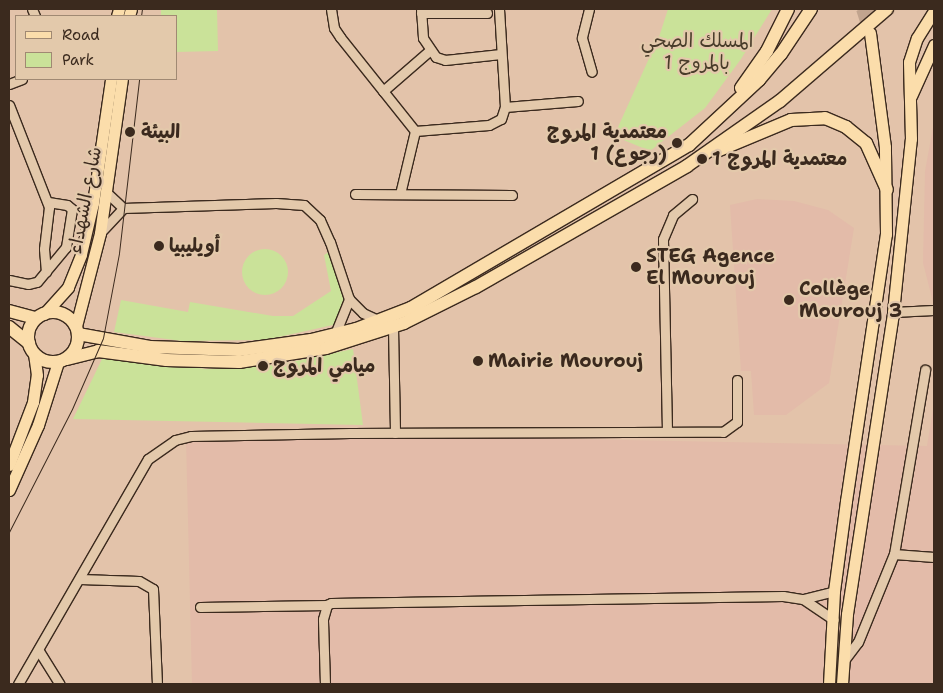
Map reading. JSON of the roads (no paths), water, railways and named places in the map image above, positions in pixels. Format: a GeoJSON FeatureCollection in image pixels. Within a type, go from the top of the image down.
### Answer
{"type":"FeatureCollection","features":[{"type":"Feature","properties":{"kind":"highway"},"geometry":{"type":"LineString","coordinates":[[702,134],[761,62],[788,9]]}},
{"type":"Feature","properties":{"kind":"highway"},"geometry":{"type":"LineString","coordinates":[[77,330],[187,350],[280,346],[335,334],[380,321],[411,308],[676,154],[702,134],[759,80],[786,48],[811,9]]}},
{"type":"Feature","properties":{"kind":"highway"},"geometry":{"type":"LineString","coordinates":[[9,327],[49,362],[98,351],[166,360],[239,362],[326,348],[393,327],[476,287],[710,151],[780,101],[887,9]]}},
{"type":"Feature","properties":{"kind":"highway"},"geometry":{"type":"LineString","coordinates":[[710,151],[735,146],[791,120],[825,118],[846,127],[866,143],[887,190]]}},
{"type":"Feature","properties":{"kind":"highway"},"geometry":{"type":"LineString","coordinates":[[9,311],[40,316],[66,315],[77,330],[76,348],[62,360]]}},
{"type":"Feature","properties":{"kind":"highway"},"geometry":{"type":"LineString","coordinates":[[31,348],[29,330],[40,316]]}},
{"type":"Feature","properties":{"kind":"main road"},"geometry":{"type":"LineString","coordinates":[[842,684],[849,604],[893,312],[911,138],[910,56],[934,11]]}},
{"type":"Feature","properties":{"kind":"main road"},"geometry":{"type":"LineString","coordinates":[[829,684],[834,620],[834,591],[884,255],[887,190],[885,147],[870,33]]}},
{"type":"Feature","properties":{"kind":"main road"},"geometry":{"type":"LineString","coordinates":[[910,98],[934,45]]}},
{"type":"Feature","properties":{"kind":"main road","name":"شارع الشهداء"},"geometry":{"type":"LineString","coordinates":[[40,316],[68,287],[81,254],[93,203],[111,80]]}},
{"type":"Feature","properties":{"kind":"main road","name":"شارع الشهداء"},"geometry":{"type":"LineString","coordinates":[[77,330],[100,233],[122,80]]}},
{"type":"Feature","properties":{"kind":"main road"},"geometry":{"type":"LineString","coordinates":[[9,465],[33,402],[37,375],[31,348]]}},
{"type":"Feature","properties":{"kind":"main road"},"geometry":{"type":"LineString","coordinates":[[9,490],[38,424],[62,360]]}},
{"type":"Feature","properties":{"kind":"street"},"geometry":{"type":"LineString","coordinates":[[331,9],[334,28],[415,131]]}},
{"type":"Feature","properties":{"kind":"street"},"geometry":{"type":"LineString","coordinates":[[415,131],[496,124],[502,119],[505,107],[498,9]]}},
{"type":"Feature","properties":{"kind":"street"},"geometry":{"type":"LineString","coordinates":[[589,9],[582,38],[592,72]]}},
{"type":"Feature","properties":{"kind":"street"},"geometry":{"type":"LineString","coordinates":[[487,13],[421,11],[423,38],[429,51],[445,60],[501,54]]}},
{"type":"Feature","properties":{"kind":"street"},"geometry":{"type":"LineString","coordinates":[[383,91],[429,51]]}},
{"type":"Feature","properties":{"kind":"street"},"geometry":{"type":"LineString","coordinates":[[505,107],[578,101]]}},
{"type":"Feature","properties":{"kind":"street"},"geometry":{"type":"LineString","coordinates":[[9,104],[48,202],[50,216],[44,249],[46,272]]}},
{"type":"Feature","properties":{"kind":"street"},"geometry":{"type":"LineString","coordinates":[[400,194],[415,131]]}},
{"type":"Feature","properties":{"kind":"street"},"geometry":{"type":"LineString","coordinates":[[106,192],[123,208]]}},
{"type":"Feature","properties":{"kind":"street"},"geometry":{"type":"LineString","coordinates":[[355,194],[512,195]]}},
{"type":"Feature","properties":{"kind":"street"},"geometry":{"type":"LineString","coordinates":[[666,431],[663,239],[673,215],[692,199]]}},
{"type":"Feature","properties":{"kind":"street"},"geometry":{"type":"LineString","coordinates":[[9,280],[32,283],[46,272],[68,243],[72,212],[67,205],[48,202]]}},
{"type":"Feature","properties":{"kind":"street"},"geometry":{"type":"LineString","coordinates":[[100,233],[123,208],[276,202],[304,206],[320,220],[327,234],[348,300],[363,313],[380,321]]}},
{"type":"Feature","properties":{"kind":"street"},"geometry":{"type":"LineString","coordinates":[[335,334],[348,300]]}},
{"type":"Feature","properties":{"kind":"street"},"geometry":{"type":"LineString","coordinates":[[893,312],[934,310]]}},
{"type":"Feature","properties":{"kind":"street"},"geometry":{"type":"LineString","coordinates":[[393,327],[395,433]]}},
{"type":"Feature","properties":{"kind":"street"},"geometry":{"type":"LineString","coordinates":[[845,659],[858,642],[894,554],[925,370]]}},
{"type":"Feature","properties":{"kind":"street"},"geometry":{"type":"LineString","coordinates":[[18,684],[39,651],[148,459],[175,440],[191,436],[395,433],[723,432],[734,427],[738,416],[737,380]]}},
{"type":"Feature","properties":{"kind":"street"},"geometry":{"type":"LineString","coordinates":[[582,422],[582,432]]}},
{"type":"Feature","properties":{"kind":"street"},"geometry":{"type":"LineString","coordinates":[[894,554],[934,557]]}},
{"type":"Feature","properties":{"kind":"street"},"geometry":{"type":"LineString","coordinates":[[80,579],[139,581],[154,589],[157,684]]}},
{"type":"Feature","properties":{"kind":"street"},"geometry":{"type":"LineString","coordinates":[[200,607],[803,599],[834,591]]}},
{"type":"Feature","properties":{"kind":"street"},"geometry":{"type":"LineString","coordinates":[[803,599],[834,620]]}},
{"type":"Feature","properties":{"kind":"street"},"geometry":{"type":"LineString","coordinates":[[325,684],[323,619],[327,605]]}},
{"type":"Feature","properties":{"kind":"street"},"geometry":{"type":"LineString","coordinates":[[39,651],[60,684]]}},
{"type":"Feature","properties":{"kind":"tunnel"},"geometry":{"type":"LineString","coordinates":[[862,9],[870,33]]}},
{"type":"Feature","properties":{"kind":"tunnel"},"geometry":{"type":"LineString","coordinates":[[869,9],[870,29]]}},
{"type":"Feature","properties":{"kind":"tram line"},"geometry":{"type":"LineString","coordinates":[[141,15],[142,9]]}},
{"type":"Feature","properties":{"kind":"tram line"},"geometry":{"type":"LineString","coordinates":[[9,532],[72,409],[103,338],[119,253],[139,80]]}},
{"type":"Feature","properties":{"kind":"place","name":"البيئة"},"geometry":{"type":"Point","coordinates":[130,132]}},
{"type":"Feature","properties":{"kind":"place","name":"معتمدية المروج 1 (رجوع)"},"geometry":{"type":"Point","coordinates":[677,143]}},
{"type":"Feature","properties":{"kind":"place","name":"معتمدية المروج 1"},"geometry":{"type":"Point","coordinates":[702,159]}},
{"type":"Feature","properties":{"kind":"place","name":"أويليبيا"},"geometry":{"type":"Point","coordinates":[159,246]}},
{"type":"Feature","properties":{"kind":"place","name":"STEG Agence El Mourouj"},"geometry":{"type":"Point","coordinates":[636,267]}},
{"type":"Feature","properties":{"kind":"place","name":"Collège Mourouj 3"},"geometry":{"type":"Point","coordinates":[789,300]}},
{"type":"Feature","properties":{"kind":"place","name":"Mairie Mourouj"},"geometry":{"type":"Point","coordinates":[478,361]}},
{"type":"Feature","properties":{"kind":"place","name":"ميامي المروج"},"geometry":{"type":"Point","coordinates":[263,366]}},
{"type":"Feature","properties":{"kind":"park label","name":"المسلك الصحي بالمروج 1"},"geometry":{"type":"Point","coordinates":[697,52]}}]}
